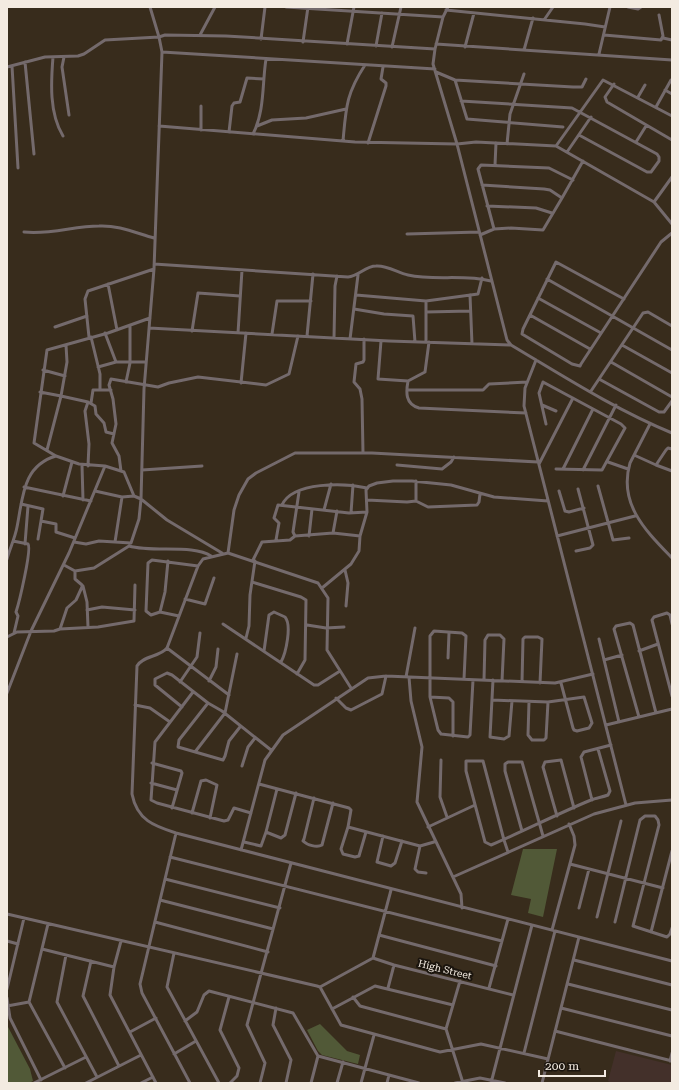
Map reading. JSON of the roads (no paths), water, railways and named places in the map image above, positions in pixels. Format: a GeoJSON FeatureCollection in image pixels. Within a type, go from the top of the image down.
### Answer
{"type":"FeatureCollection","features":[{"type":"Feature","properties":{"kind":"street"},"geometry":{"type":"LineString","coordinates":[[64,565],[76,571],[100,565],[130,545],[139,519],[141,499],[145,362],[154,269],[162,52],[150,7]]}},
{"type":"Feature","properties":{"kind":"street"},"geometry":{"type":"LineString","coordinates":[[200,35],[215,7]]}},
{"type":"Feature","properties":{"kind":"street"},"geometry":{"type":"LineString","coordinates":[[261,39],[265,7]]}},
{"type":"Feature","properties":{"kind":"street"},"geometry":{"type":"LineString","coordinates":[[286,7],[308,7],[399,15],[443,17]]}},
{"type":"Feature","properties":{"kind":"street"},"geometry":{"type":"LineString","coordinates":[[303,42],[308,7]]}},
{"type":"Feature","properties":{"kind":"street"},"geometry":{"type":"LineString","coordinates":[[347,44],[354,7]]}},
{"type":"Feature","properties":{"kind":"street"},"geometry":{"type":"LineString","coordinates":[[392,47],[401,7]]}},
{"type":"Feature","properties":{"kind":"street"},"geometry":{"type":"LineString","coordinates":[[544,20],[553,7]]}},
{"type":"Feature","properties":{"kind":"street"},"geometry":{"type":"LineString","coordinates":[[599,54],[610,7]]}},
{"type":"Feature","properties":{"kind":"street"},"geometry":{"type":"LineString","coordinates":[[628,7],[636,9],[641,7]]}},
{"type":"Feature","properties":{"kind":"street"},"geometry":{"type":"LineString","coordinates":[[605,27],[446,9],[433,60],[457,144],[506,338],[511,345],[536,360],[650,424],[672,433]]}},
{"type":"Feature","properties":{"kind":"street"},"geometry":{"type":"LineString","coordinates":[[376,46],[382,13]]}},
{"type":"Feature","properties":{"kind":"street"},"geometry":{"type":"LineString","coordinates":[[465,46],[474,13]]}},
{"type":"Feature","properties":{"kind":"street"},"geometry":{"type":"LineString","coordinates":[[659,15],[663,38]]}},
{"type":"Feature","properties":{"kind":"street"},"geometry":{"type":"LineString","coordinates":[[524,50],[533,18]]}},
{"type":"Feature","properties":{"kind":"street"},"geometry":{"type":"LineString","coordinates":[[7,67],[52,56],[64,57],[84,54],[105,40],[158,37],[165,35],[200,35],[435,49]]}},
{"type":"Feature","properties":{"kind":"street"},"geometry":{"type":"LineString","coordinates":[[604,35],[660,40],[663,38],[672,40]]}},
{"type":"Feature","properties":{"kind":"street"},"geometry":{"type":"LineString","coordinates":[[436,44],[672,60]]}},
{"type":"Feature","properties":{"kind":"street"},"geometry":{"type":"LineString","coordinates":[[162,52],[266,58],[435,71],[456,80],[579,87],[583,86],[586,79]]}},
{"type":"Feature","properties":{"kind":"street"},"geometry":{"type":"LineString","coordinates":[[52,56],[51,78],[54,112],[63,136]]}},
{"type":"Feature","properties":{"kind":"street"},"geometry":{"type":"LineString","coordinates":[[64,57],[62,67],[69,115]]}},
{"type":"Feature","properties":{"kind":"street"},"geometry":{"type":"LineString","coordinates":[[253,134],[257,126],[263,95],[266,58]]}},
{"type":"Feature","properties":{"kind":"street"},"geometry":{"type":"LineString","coordinates":[[25,62],[34,154]]}},
{"type":"Feature","properties":{"kind":"street"},"geometry":{"type":"LineString","coordinates":[[343,141],[346,109],[351,89],[365,65]]}},
{"type":"Feature","properties":{"kind":"street"},"geometry":{"type":"LineString","coordinates":[[12,66],[18,168]]}},
{"type":"Feature","properties":{"kind":"street"},"geometry":{"type":"LineString","coordinates":[[368,143],[386,86],[386,83],[381,79],[383,67]]}},
{"type":"Feature","properties":{"kind":"street"},"geometry":{"type":"LineString","coordinates":[[507,144],[509,123],[524,74]]}},
{"type":"Feature","properties":{"kind":"street"},"geometry":{"type":"LineString","coordinates":[[229,132],[232,105],[240,102],[247,78],[264,79]]}},
{"type":"Feature","properties":{"kind":"street"},"geometry":{"type":"LineString","coordinates":[[656,107],[671,80],[665,79]]}},
{"type":"Feature","properties":{"kind":"street"},"geometry":{"type":"LineString","coordinates":[[456,80],[467,119],[563,126]]}},
{"type":"Feature","properties":{"kind":"street"},"geometry":{"type":"LineString","coordinates":[[556,146],[602,80],[614,84],[672,116]]}},
{"type":"Feature","properties":{"kind":"street"},"geometry":{"type":"LineString","coordinates":[[614,84],[606,96],[606,102],[672,140]]}},
{"type":"Feature","properties":{"kind":"street"},"geometry":{"type":"LineString","coordinates":[[638,97],[645,85]]}},
{"type":"Feature","properties":{"kind":"street"},"geometry":{"type":"LineString","coordinates":[[665,90],[672,94]]}},
{"type":"Feature","properties":{"kind":"street"},"geometry":{"type":"LineString","coordinates":[[461,101],[569,107],[636,142],[659,157],[659,161],[651,172],[647,172],[579,135]]}},
{"type":"Feature","properties":{"kind":"street"},"geometry":{"type":"LineString","coordinates":[[201,106],[201,130]]}},
{"type":"Feature","properties":{"kind":"street"},"geometry":{"type":"LineString","coordinates":[[257,126],[272,120],[306,118],[346,109]]}},
{"type":"Feature","properties":{"kind":"street"},"geometry":{"type":"LineString","coordinates":[[567,152],[590,117]]}},
{"type":"Feature","properties":{"kind":"street"},"geometry":{"type":"LineString","coordinates":[[159,126],[368,143],[457,144],[472,142],[556,146],[654,202],[672,224]]}},
{"type":"Feature","properties":{"kind":"street"},"geometry":{"type":"LineString","coordinates":[[636,142],[646,126]]}},
{"type":"Feature","properties":{"kind":"street"},"geometry":{"type":"LineString","coordinates":[[495,165],[496,143]]}},
{"type":"Feature","properties":{"kind":"street"},"geometry":{"type":"LineString","coordinates":[[407,234],[479,233],[494,229],[511,228],[541,231],[546,227],[552,213],[574,180],[583,161]]}},
{"type":"Feature","properties":{"kind":"street"},"geometry":{"type":"LineString","coordinates":[[494,229],[478,169],[482,164],[549,168],[574,180]]}},
{"type":"Feature","properties":{"kind":"street"},"geometry":{"type":"LineString","coordinates":[[654,202],[672,177]]}},
{"type":"Feature","properties":{"kind":"street"},"geometry":{"type":"LineString","coordinates":[[482,185],[544,189],[562,198]]}},
{"type":"Feature","properties":{"kind":"street"},"geometry":{"type":"LineString","coordinates":[[487,206],[532,208],[552,213]]}},
{"type":"Feature","properties":{"kind":"street"},"geometry":{"type":"LineString","coordinates":[[24,232],[37,233],[100,226],[128,230],[154,238]]}},
{"type":"Feature","properties":{"kind":"street"},"geometry":{"type":"LineString","coordinates":[[624,299],[558,262],[555,262],[522,334],[572,364],[580,366],[612,316],[624,299],[661,242],[672,233]]}},
{"type":"Feature","properties":{"kind":"street"},"geometry":{"type":"LineString","coordinates":[[154,264],[337,276],[358,275],[375,266],[382,266],[411,276],[482,278],[492,281]]}},
{"type":"Feature","properties":{"kind":"street"},"geometry":{"type":"LineString","coordinates":[[100,390],[98,367],[90,337],[85,299],[86,294],[88,291],[154,269]]}},
{"type":"Feature","properties":{"kind":"street"},"geometry":{"type":"LineString","coordinates":[[238,333],[242,270]]}},
{"type":"Feature","properties":{"kind":"street"},"geometry":{"type":"LineString","coordinates":[[307,336],[307,328],[310,317],[312,274]]}},
{"type":"Feature","properties":{"kind":"street"},"geometry":{"type":"LineString","coordinates":[[350,339],[358,275]]}},
{"type":"Feature","properties":{"kind":"street"},"geometry":{"type":"LineString","coordinates":[[334,338],[334,286],[337,276]]}},
{"type":"Feature","properties":{"kind":"street"},"geometry":{"type":"LineString","coordinates":[[356,295],[426,301],[480,294],[482,278]]}},
{"type":"Feature","properties":{"kind":"street"},"geometry":{"type":"LineString","coordinates":[[547,279],[672,350]]}},
{"type":"Feature","properties":{"kind":"street"},"geometry":{"type":"LineString","coordinates":[[108,284],[117,330]]}},
{"type":"Feature","properties":{"kind":"street"},"geometry":{"type":"LineString","coordinates":[[192,331],[198,293],[240,296]]}},
{"type":"Feature","properties":{"kind":"street"},"geometry":{"type":"LineString","coordinates":[[470,295],[472,344]]}},
{"type":"Feature","properties":{"kind":"street"},"geometry":{"type":"LineString","coordinates":[[538,298],[601,333]]}},
{"type":"Feature","properties":{"kind":"street"},"geometry":{"type":"LineString","coordinates":[[272,334],[277,301],[311,301]]}},
{"type":"Feature","properties":{"kind":"street"},"geometry":{"type":"LineString","coordinates":[[381,341],[378,379],[408,380],[425,372],[428,342],[426,301]]}},
{"type":"Feature","properties":{"kind":"street"},"geometry":{"type":"LineString","coordinates":[[354,309],[384,314],[413,316],[414,342]]}},
{"type":"Feature","properties":{"kind":"street"},"geometry":{"type":"LineString","coordinates":[[426,312],[470,310]]}},
{"type":"Feature","properties":{"kind":"street"},"geometry":{"type":"LineString","coordinates":[[591,391],[645,312],[672,326]]}},
{"type":"Feature","properties":{"kind":"street"},"geometry":{"type":"LineString","coordinates":[[530,315],[590,350]]}},
{"type":"Feature","properties":{"kind":"street"},"geometry":{"type":"LineString","coordinates":[[55,327],[87,316]]}},
{"type":"Feature","properties":{"kind":"street"},"geometry":{"type":"LineString","coordinates":[[134,496],[126,475],[121,471],[105,466],[88,466],[72,462],[56,456],[34,443],[47,350],[130,326],[150,318]]}},
{"type":"Feature","properties":{"kind":"street"},"geometry":{"type":"LineString","coordinates":[[126,382],[130,363],[130,326]]}},
{"type":"Feature","properties":{"kind":"street"},"geometry":{"type":"LineString","coordinates":[[148,328],[381,341],[511,345]]}},
{"type":"Feature","properties":{"kind":"street"},"geometry":{"type":"LineString","coordinates":[[105,333],[116,362]]}},
{"type":"Feature","properties":{"kind":"street"},"geometry":{"type":"LineString","coordinates":[[241,383],[246,333]]}},
{"type":"Feature","properties":{"kind":"street"},"geometry":{"type":"LineString","coordinates":[[121,471],[119,456],[112,443],[116,424],[109,383],[111,379],[144,386],[161,387],[169,383],[198,377],[266,385],[288,375],[298,336]]}},
{"type":"Feature","properties":{"kind":"street"},"geometry":{"type":"LineString","coordinates":[[363,453],[362,399],[360,389],[354,382],[356,363],[363,361],[364,340]]}},
{"type":"Feature","properties":{"kind":"street"},"geometry":{"type":"LineString","coordinates":[[47,450],[65,376],[67,360],[66,345]]}},
{"type":"Feature","properties":{"kind":"street"},"geometry":{"type":"LineString","coordinates":[[622,345],[672,374]]}},
{"type":"Feature","properties":{"kind":"street"},"geometry":{"type":"LineString","coordinates":[[536,360],[527,382],[523,400],[626,805]]}},
{"type":"Feature","properties":{"kind":"street"},"geometry":{"type":"LineString","coordinates":[[98,367],[116,362],[145,362]]}},
{"type":"Feature","properties":{"kind":"street"},"geometry":{"type":"LineString","coordinates":[[611,362],[672,397]]}},
{"type":"Feature","properties":{"kind":"street"},"geometry":{"type":"LineString","coordinates":[[43,370],[65,376]]}},
{"type":"Feature","properties":{"kind":"street"},"geometry":{"type":"LineString","coordinates":[[599,379],[659,412],[664,412],[672,401]]}},
{"type":"Feature","properties":{"kind":"street"},"geometry":{"type":"LineString","coordinates":[[408,380],[408,401],[418,408],[526,413]]}},
{"type":"Feature","properties":{"kind":"street"},"geometry":{"type":"LineString","coordinates":[[408,390],[483,390],[489,384],[527,382]]}},
{"type":"Feature","properties":{"kind":"street"},"geometry":{"type":"LineString","coordinates":[[546,424],[539,392],[544,382],[625,428],[608,462],[600,471],[556,469]]}},
{"type":"Feature","properties":{"kind":"street"},"geometry":{"type":"LineString","coordinates":[[88,466],[89,444],[84,411],[90,403],[93,390],[111,390]]}},
{"type":"Feature","properties":{"kind":"street"},"geometry":{"type":"LineString","coordinates":[[40,392],[90,403],[95,406],[97,417],[104,423],[106,432],[114,434]]}},
{"type":"Feature","properties":{"kind":"street"},"geometry":{"type":"LineString","coordinates":[[539,463],[573,398]]}},
{"type":"Feature","properties":{"kind":"street"},"geometry":{"type":"LineString","coordinates":[[542,405],[556,411]]}},
{"type":"Feature","properties":{"kind":"street"},"geometry":{"type":"LineString","coordinates":[[583,470],[616,405]]}},
{"type":"Feature","properties":{"kind":"street"},"geometry":{"type":"LineString","coordinates":[[562,469],[593,409]]}},
{"type":"Feature","properties":{"kind":"street"},"geometry":{"type":"LineString","coordinates":[[650,424],[628,469],[628,494],[635,516],[646,531],[672,558]]}},
{"type":"Feature","properties":{"kind":"street"},"geometry":{"type":"LineString","coordinates":[[656,465],[666,450],[668,448],[672,449]]}},
{"type":"Feature","properties":{"kind":"street"},"geometry":{"type":"LineString","coordinates":[[228,553],[231,521],[237,500],[252,476],[297,453],[363,453],[539,463]]}},
{"type":"Feature","properties":{"kind":"street"},"geometry":{"type":"LineString","coordinates":[[634,455],[672,471]]}},
{"type":"Feature","properties":{"kind":"street"},"geometry":{"type":"LineString","coordinates":[[7,559],[13,541],[24,487],[42,461],[56,456]]}},
{"type":"Feature","properties":{"kind":"street"},"geometry":{"type":"LineString","coordinates":[[397,465],[442,469],[454,457]]}},
{"type":"Feature","properties":{"kind":"street"},"geometry":{"type":"LineString","coordinates":[[63,496],[72,462]]}},
{"type":"Feature","properties":{"kind":"street"},"geometry":{"type":"LineString","coordinates":[[608,462],[628,469]]}},
{"type":"Feature","properties":{"kind":"street"},"geometry":{"type":"LineString","coordinates":[[82,465],[84,500]]}},
{"type":"Feature","properties":{"kind":"street"},"geometry":{"type":"LineString","coordinates":[[7,694],[31,631],[64,565],[105,466]]}},
{"type":"Feature","properties":{"kind":"street"},"geometry":{"type":"LineString","coordinates":[[142,470],[202,466]]}},
{"type":"Feature","properties":{"kind":"street"},"geometry":{"type":"LineString","coordinates":[[282,505],[289,496],[314,487],[330,484],[353,485],[367,488],[377,483],[393,481],[416,481],[445,484],[494,497],[548,501]]}},
{"type":"Feature","properties":{"kind":"street"},"geometry":{"type":"LineString","coordinates":[[416,481],[416,501]]}},
{"type":"Feature","properties":{"kind":"street"},"geometry":{"type":"LineString","coordinates":[[324,510],[330,484]]}},
{"type":"Feature","properties":{"kind":"street"},"geometry":{"type":"LineString","coordinates":[[351,513],[353,485]]}},
{"type":"Feature","properties":{"kind":"street"},"geometry":{"type":"LineString","coordinates":[[598,486],[607,522],[614,541],[629,538]]}},
{"type":"Feature","properties":{"kind":"street"},"geometry":{"type":"LineString","coordinates":[[24,487],[91,501]]}},
{"type":"Feature","properties":{"kind":"street"},"geometry":{"type":"LineString","coordinates":[[322,588],[351,564],[359,551],[360,536],[367,512],[367,488]]}},
{"type":"Feature","properties":{"kind":"street"},"geometry":{"type":"LineString","coordinates":[[576,550],[590,548],[593,545],[578,489]]}},
{"type":"Feature","properties":{"kind":"street"},"geometry":{"type":"LineString","coordinates":[[559,490],[565,511],[569,512],[584,508]]}},
{"type":"Feature","properties":{"kind":"street"},"geometry":{"type":"LineString","coordinates":[[95,492],[122,497],[134,496],[141,499],[167,520],[222,553]]}},
{"type":"Feature","properties":{"kind":"street"},"geometry":{"type":"LineString","coordinates":[[295,536],[293,532],[298,507],[299,492]]}},
{"type":"Feature","properties":{"kind":"street"},"geometry":{"type":"LineString","coordinates":[[367,500],[416,501],[428,506],[477,505],[480,494]]}},
{"type":"Feature","properties":{"kind":"street"},"geometry":{"type":"LineString","coordinates":[[115,542],[122,497]]}},
{"type":"Feature","properties":{"kind":"street"},"geometry":{"type":"LineString","coordinates":[[21,504],[42,508],[38,539]]}},
{"type":"Feature","properties":{"kind":"street"},"geometry":{"type":"LineString","coordinates":[[276,540],[279,522],[274,518],[277,506],[282,505],[351,513],[367,512]]}},
{"type":"Feature","properties":{"kind":"street"},"geometry":{"type":"LineString","coordinates":[[25,544],[28,506]]}},
{"type":"Feature","properties":{"kind":"street"},"geometry":{"type":"LineString","coordinates":[[309,536],[312,509]]}},
{"type":"Feature","properties":{"kind":"street"},"geometry":{"type":"LineString","coordinates":[[333,533],[337,511]]}},
{"type":"Feature","properties":{"kind":"street"},"geometry":{"type":"LineString","coordinates":[[557,536],[635,516]]}},
{"type":"Feature","properties":{"kind":"street"},"geometry":{"type":"LineString","coordinates":[[41,521],[56,524],[56,532],[86,544],[99,541],[115,542],[130,545],[143,550],[202,551],[211,556]]}},
{"type":"Feature","properties":{"kind":"street"},"geometry":{"type":"LineString","coordinates":[[246,638],[249,626],[254,561],[262,542],[290,540],[295,536],[333,533],[360,536]]}},
{"type":"Feature","properties":{"kind":"street"},"geometry":{"type":"LineString","coordinates":[[13,541],[30,546],[24,572],[24,582],[16,612],[18,616],[14,633]]}},
{"type":"Feature","properties":{"kind":"street"},"geometry":{"type":"LineString","coordinates":[[351,688],[327,650],[326,628],[328,598],[316,581],[228,553],[202,558],[167,648],[163,652],[138,664],[135,705],[133,799],[140,814],[149,823],[176,833],[390,890],[672,960]]}},
{"type":"Feature","properties":{"kind":"street"},"geometry":{"type":"LineString","coordinates":[[179,616],[160,612],[151,614],[146,611],[148,565],[152,560],[198,566]]}},
{"type":"Feature","properties":{"kind":"street"},"geometry":{"type":"LineString","coordinates":[[160,612],[165,592],[168,561]]}},
{"type":"Feature","properties":{"kind":"street"},"geometry":{"type":"LineString","coordinates":[[344,570],[348,583],[346,606]]}},
{"type":"Feature","properties":{"kind":"street"},"geometry":{"type":"LineString","coordinates":[[76,571],[75,579],[82,585],[87,610],[88,627]]}},
{"type":"Feature","properties":{"kind":"street"},"geometry":{"type":"LineString","coordinates":[[186,599],[205,604],[214,578]]}},
{"type":"Feature","properties":{"kind":"street"},"geometry":{"type":"LineString","coordinates":[[252,582],[305,598],[308,605],[305,660],[297,674]]}},
{"type":"Feature","properties":{"kind":"street"},"geometry":{"type":"LineString","coordinates":[[60,629],[63,624],[65,612],[76,600],[82,585]]}},
{"type":"Feature","properties":{"kind":"street"},"geometry":{"type":"LineString","coordinates":[[7,637],[14,633],[54,631],[60,629],[134,621],[135,585]]}},
{"type":"Feature","properties":{"kind":"street"},"geometry":{"type":"LineString","coordinates":[[87,610],[102,607],[135,610]]}},
{"type":"Feature","properties":{"kind":"street"},"geometry":{"type":"LineString","coordinates":[[264,651],[269,615],[274,612],[285,617],[288,623],[286,648],[281,662]]}},
{"type":"Feature","properties":{"kind":"street"},"geometry":{"type":"LineString","coordinates":[[672,624],[668,614],[652,619],[672,696]]}},
{"type":"Feature","properties":{"kind":"street"},"geometry":{"type":"LineString","coordinates":[[639,717],[614,629],[630,623],[633,625],[656,713]]}},
{"type":"Feature","properties":{"kind":"street"},"geometry":{"type":"LineString","coordinates":[[223,624],[316,686],[340,671]]}},
{"type":"Feature","properties":{"kind":"street"},"geometry":{"type":"LineString","coordinates":[[307,625],[326,628],[344,627]]}},
{"type":"Feature","properties":{"kind":"street"},"geometry":{"type":"LineString","coordinates":[[415,628],[407,677],[410,701],[422,746],[417,800],[434,842],[461,894],[462,908]]}},
{"type":"Feature","properties":{"kind":"street"},"geometry":{"type":"LineString","coordinates":[[464,679],[466,636],[462,633],[434,631],[432,633],[430,697],[439,732],[441,734],[468,738],[471,733],[473,680]]}},
{"type":"Feature","properties":{"kind":"street"},"geometry":{"type":"LineString","coordinates":[[180,682],[197,657],[200,633]]}},
{"type":"Feature","properties":{"kind":"street"},"geometry":{"type":"LineString","coordinates":[[448,658],[449,633]]}},
{"type":"Feature","properties":{"kind":"street"},"geometry":{"type":"LineString","coordinates":[[484,680],[485,640],[488,635],[500,636],[504,639],[502,681]]}},
{"type":"Feature","properties":{"kind":"street"},"geometry":{"type":"LineString","coordinates":[[522,682],[523,639],[525,637],[538,637],[542,639],[540,683]]}},
{"type":"Feature","properties":{"kind":"street"},"geometry":{"type":"LineString","coordinates":[[599,639],[619,722]]}},
{"type":"Feature","properties":{"kind":"street"},"geometry":{"type":"LineString","coordinates":[[639,651],[658,644]]}},
{"type":"Feature","properties":{"kind":"street"},"geometry":{"type":"LineString","coordinates":[[167,648],[229,695]]}},
{"type":"Feature","properties":{"kind":"street"},"geometry":{"type":"LineString","coordinates":[[209,681],[216,667],[218,649]]}},
{"type":"Feature","properties":{"kind":"street"},"geometry":{"type":"LineString","coordinates":[[195,752],[225,713],[237,654]]}},
{"type":"Feature","properties":{"kind":"street"},"geometry":{"type":"LineString","coordinates":[[604,660],[622,655]]}},
{"type":"Feature","properties":{"kind":"street"},"geometry":{"type":"LineString","coordinates":[[182,707],[154,683],[157,677],[167,673],[208,703],[225,713],[270,750]]}},
{"type":"Feature","properties":{"kind":"street"},"geometry":{"type":"LineString","coordinates":[[241,850],[265,760],[270,750],[286,732],[351,688],[372,676],[561,683],[593,674]]}},
{"type":"Feature","properties":{"kind":"street"},"geometry":{"type":"LineString","coordinates":[[336,698],[348,710],[351,710],[382,694],[386,676]]}},
{"type":"Feature","properties":{"kind":"street"},"geometry":{"type":"LineString","coordinates":[[493,680],[489,735],[491,737],[504,739],[510,734],[512,701]]}},
{"type":"Feature","properties":{"kind":"street"},"geometry":{"type":"LineString","coordinates":[[492,700],[548,702],[566,701],[582,697],[585,698],[592,723],[590,727],[577,731],[574,730],[566,701],[561,683]]}},
{"type":"Feature","properties":{"kind":"street"},"geometry":{"type":"LineString","coordinates":[[193,692],[155,742],[152,763],[151,800],[172,808],[226,821],[234,808],[251,812]]}},
{"type":"Feature","properties":{"kind":"street"},"geometry":{"type":"LineString","coordinates":[[430,697],[449,698],[453,702],[453,736]]}},
{"type":"Feature","properties":{"kind":"street"},"geometry":{"type":"LineString","coordinates":[[529,702],[528,735],[532,740],[544,740],[546,738],[548,702]]}},
{"type":"Feature","properties":{"kind":"street"},"geometry":{"type":"LineString","coordinates":[[208,703],[178,743],[178,747],[223,760],[229,741],[240,726]]}},
{"type":"Feature","properties":{"kind":"street"},"geometry":{"type":"LineString","coordinates":[[135,705],[150,708],[170,722]]}},
{"type":"Feature","properties":{"kind":"street"},"geometry":{"type":"LineString","coordinates":[[606,724],[672,709]]}},
{"type":"Feature","properties":{"kind":"street"},"geometry":{"type":"LineString","coordinates":[[242,766],[248,747],[255,738]]}},
{"type":"Feature","properties":{"kind":"street"},"geometry":{"type":"LineString","coordinates":[[592,800],[581,756],[584,752],[611,745]]}},
{"type":"Feature","properties":{"kind":"street"},"geometry":{"type":"LineString","coordinates":[[508,852],[504,840],[484,764],[480,760],[466,761],[465,763],[475,805],[486,844],[491,845],[504,840],[592,800],[610,793],[598,749]]}},
{"type":"Feature","properties":{"kind":"street"},"geometry":{"type":"LineString","coordinates":[[441,760],[440,798],[447,817]]}},
{"type":"Feature","properties":{"kind":"street"},"geometry":{"type":"LineString","coordinates":[[557,816],[543,767],[545,762],[561,760],[574,808]]}},
{"type":"Feature","properties":{"kind":"street"},"geometry":{"type":"LineString","coordinates":[[522,831],[505,771],[505,764],[508,762],[522,762],[543,836]]}},
{"type":"Feature","properties":{"kind":"street"},"geometry":{"type":"LineString","coordinates":[[152,763],[181,771],[172,808]]}},
{"type":"Feature","properties":{"kind":"street"},"geometry":{"type":"LineString","coordinates":[[192,813],[199,785],[201,781],[206,780],[217,786],[210,818]]}},
{"type":"Feature","properties":{"kind":"street"},"geometry":{"type":"LineString","coordinates":[[151,783],[177,790]]}},
{"type":"Feature","properties":{"kind":"street"},"geometry":{"type":"LineString","coordinates":[[259,784],[333,803],[350,809],[348,827],[341,849],[343,854],[357,857],[366,832]]}},
{"type":"Feature","properties":{"kind":"street"},"geometry":{"type":"LineString","coordinates":[[244,842],[261,846],[277,789]]}},
{"type":"Feature","properties":{"kind":"street"},"geometry":{"type":"LineString","coordinates":[[266,832],[280,838],[284,837],[296,793]]}},
{"type":"Feature","properties":{"kind":"street"},"geometry":{"type":"LineString","coordinates":[[314,798],[304,839],[306,844],[317,847],[322,845],[333,803]]}},
{"type":"Feature","properties":{"kind":"street"},"geometry":{"type":"LineString","coordinates":[[453,877],[594,814],[626,805],[672,800]]}},
{"type":"Feature","properties":{"kind":"street"},"geometry":{"type":"LineString","coordinates":[[428,827],[475,805]]}},
{"type":"Feature","properties":{"kind":"street"},"geometry":{"type":"LineString","coordinates":[[615,922],[627,879],[640,820],[645,816],[655,816],[659,825],[633,926],[669,937],[672,928]]}},
{"type":"Feature","properties":{"kind":"street"},"geometry":{"type":"LineString","coordinates":[[597,917],[622,822]]}},
{"type":"Feature","properties":{"kind":"street"},"geometry":{"type":"LineString","coordinates":[[524,1053],[575,842],[569,824]]}},
{"type":"Feature","properties":{"kind":"street"},"geometry":{"type":"LineString","coordinates":[[348,827],[420,846],[434,842]]}},
{"type":"Feature","properties":{"kind":"street"},"geometry":{"type":"LineString","coordinates":[[176,833],[140,984],[142,993],[190,1083]]}},
{"type":"Feature","properties":{"kind":"street"},"geometry":{"type":"LineString","coordinates":[[383,836],[377,862],[391,866],[395,863],[402,841]]}},
{"type":"Feature","properties":{"kind":"street"},"geometry":{"type":"LineString","coordinates":[[420,846],[415,869],[420,873],[426,872]]}},
{"type":"Feature","properties":{"kind":"street"},"geometry":{"type":"LineString","coordinates":[[651,932],[672,852]]}},
{"type":"Feature","properties":{"kind":"street"},"geometry":{"type":"LineString","coordinates":[[170,857],[502,941]]}},
{"type":"Feature","properties":{"kind":"street"},"geometry":{"type":"LineString","coordinates":[[260,1083],[265,1063],[247,1026],[252,1002],[262,974],[291,863]]}},
{"type":"Feature","properties":{"kind":"street"},"geometry":{"type":"LineString","coordinates":[[570,864],[663,888]]}},
{"type":"Feature","properties":{"kind":"street"},"geometry":{"type":"LineString","coordinates":[[579,908],[589,869]]}},
{"type":"Feature","properties":{"kind":"street"},"geometry":{"type":"LineString","coordinates":[[165,879],[280,908]]}},
{"type":"Feature","properties":{"kind":"street"},"geometry":{"type":"LineString","coordinates":[[7,914],[320,987],[373,958],[390,890]]}},
{"type":"Feature","properties":{"kind":"street"},"geometry":{"type":"LineString","coordinates":[[160,900],[273,929]]}},
{"type":"Feature","properties":{"kind":"street"},"geometry":{"type":"LineString","coordinates":[[7,987],[24,918]]}},
{"type":"Feature","properties":{"kind":"street"},"geometry":{"type":"LineString","coordinates":[[489,988],[508,919]]}},
{"type":"Feature","properties":{"kind":"street"},"geometry":{"type":"LineString","coordinates":[[155,922],[268,952]]}},
{"type":"Feature","properties":{"kind":"street"},"geometry":{"type":"LineString","coordinates":[[48,924],[29,1002],[65,1068]]}},
{"type":"Feature","properties":{"kind":"street"},"geometry":{"type":"LineString","coordinates":[[492,1082],[532,925]]}},
{"type":"Feature","properties":{"kind":"street"},"geometry":{"type":"LineString","coordinates":[[379,935],[496,966]]}},
{"type":"Feature","properties":{"kind":"street"},"geometry":{"type":"LineString","coordinates":[[542,1083],[579,937]]}},
{"type":"Feature","properties":{"kind":"street"},"geometry":{"type":"LineString","coordinates":[[7,941],[18,944]]}},
{"type":"Feature","properties":{"kind":"street"},"geometry":{"type":"LineString","coordinates":[[120,941],[110,995],[156,1083]]}},
{"type":"Feature","properties":{"kind":"street"},"geometry":{"type":"LineString","coordinates":[[42,949],[114,967]]}},
{"type":"Feature","properties":{"kind":"street"},"geometry":{"type":"LineString","coordinates":[[174,953],[167,985],[219,1083]]}},
{"type":"Feature","properties":{"kind":"street"},"geometry":{"type":"LineString","coordinates":[[66,955],[56,999],[97,1077]]}},
{"type":"Feature","properties":{"kind":"street","name":"High Street"},"geometry":{"type":"LineString","coordinates":[[373,958],[394,965],[514,995]]}},
{"type":"Feature","properties":{"kind":"street"},"geometry":{"type":"LineString","coordinates":[[574,960],[672,985]]}},
{"type":"Feature","properties":{"kind":"street"},"geometry":{"type":"LineString","coordinates":[[91,961],[83,996],[119,1066]]}},
{"type":"Feature","properties":{"kind":"street"},"geometry":{"type":"LineString","coordinates":[[388,988],[394,965]]}},
{"type":"Feature","properties":{"kind":"street"},"geometry":{"type":"LineString","coordinates":[[7,967],[12,968]]}},
{"type":"Feature","properties":{"kind":"street"},"geometry":{"type":"LineString","coordinates":[[460,981],[446,1029],[463,1082]]}},
{"type":"Feature","properties":{"kind":"street"},"geometry":{"type":"LineString","coordinates":[[568,984],[672,1010]]}},
{"type":"Feature","properties":{"kind":"street"},"geometry":{"type":"LineString","coordinates":[[332,1009],[373,986],[388,988],[453,1005]]}},
{"type":"Feature","properties":{"kind":"street"},"geometry":{"type":"LineString","coordinates":[[320,987],[341,1025],[440,1052],[481,1044],[548,1059]]}},
{"type":"Feature","properties":{"kind":"street"},"geometry":{"type":"LineString","coordinates":[[185,1021],[197,1012],[206,993],[211,992],[276,1008],[296,1015],[318,1056],[311,1083]]}},
{"type":"Feature","properties":{"kind":"street"},"geometry":{"type":"LineString","coordinates":[[229,997],[220,1030],[239,1066],[237,1076],[230,1083]]}},
{"type":"Feature","properties":{"kind":"street"},"geometry":{"type":"LineString","coordinates":[[7,998],[7,1006],[13,1027],[41,1080]]}},
{"type":"Feature","properties":{"kind":"street"},"geometry":{"type":"LineString","coordinates":[[353,998],[360,1006],[446,1029]]}},
{"type":"Feature","properties":{"kind":"street"},"geometry":{"type":"LineString","coordinates":[[7,1006],[29,1002]]}},
{"type":"Feature","properties":{"kind":"street"},"geometry":{"type":"LineString","coordinates":[[276,1008],[273,1025],[291,1060],[286,1083]]}},
{"type":"Feature","properties":{"kind":"street"},"geometry":{"type":"LineString","coordinates":[[561,1008],[672,1036]]}},
{"type":"Feature","properties":{"kind":"street"},"geometry":{"type":"LineString","coordinates":[[130,1032],[156,1018]]}},
{"type":"Feature","properties":{"kind":"street"},"geometry":{"type":"LineString","coordinates":[[555,1031],[671,1061],[672,1053]]}},
{"type":"Feature","properties":{"kind":"street"},"geometry":{"type":"LineString","coordinates":[[361,1083],[374,1035]]}},
{"type":"Feature","properties":{"kind":"street"},"geometry":{"type":"LineString","coordinates":[[174,1054],[196,1041]]}},
{"type":"Feature","properties":{"kind":"street"},"geometry":{"type":"LineString","coordinates":[[86,1083],[141,1055]]}},
{"type":"Feature","properties":{"kind":"street"},"geometry":{"type":"LineString","coordinates":[[318,1056],[419,1083]]}},
{"type":"Feature","properties":{"kind":"street"},"geometry":{"type":"LineString","coordinates":[[34,1083],[86,1057]]}},
{"type":"Feature","properties":{"kind":"street"},"geometry":{"type":"LineString","coordinates":[[337,1083],[343,1062]]}},
{"type":"Feature","properties":{"kind":"street"},"geometry":{"type":"LineString","coordinates":[[387,1083],[389,1075]]}},
{"type":"Feature","properties":{"kind":"street"},"geometry":{"type":"LineString","coordinates":[[141,1083],[153,1077]]}},
{"type":"Feature","properties":{"kind":"street"},"geometry":{"type":"LineString","coordinates":[[455,1083],[478,1078],[492,1082],[505,1083]]}}]}
